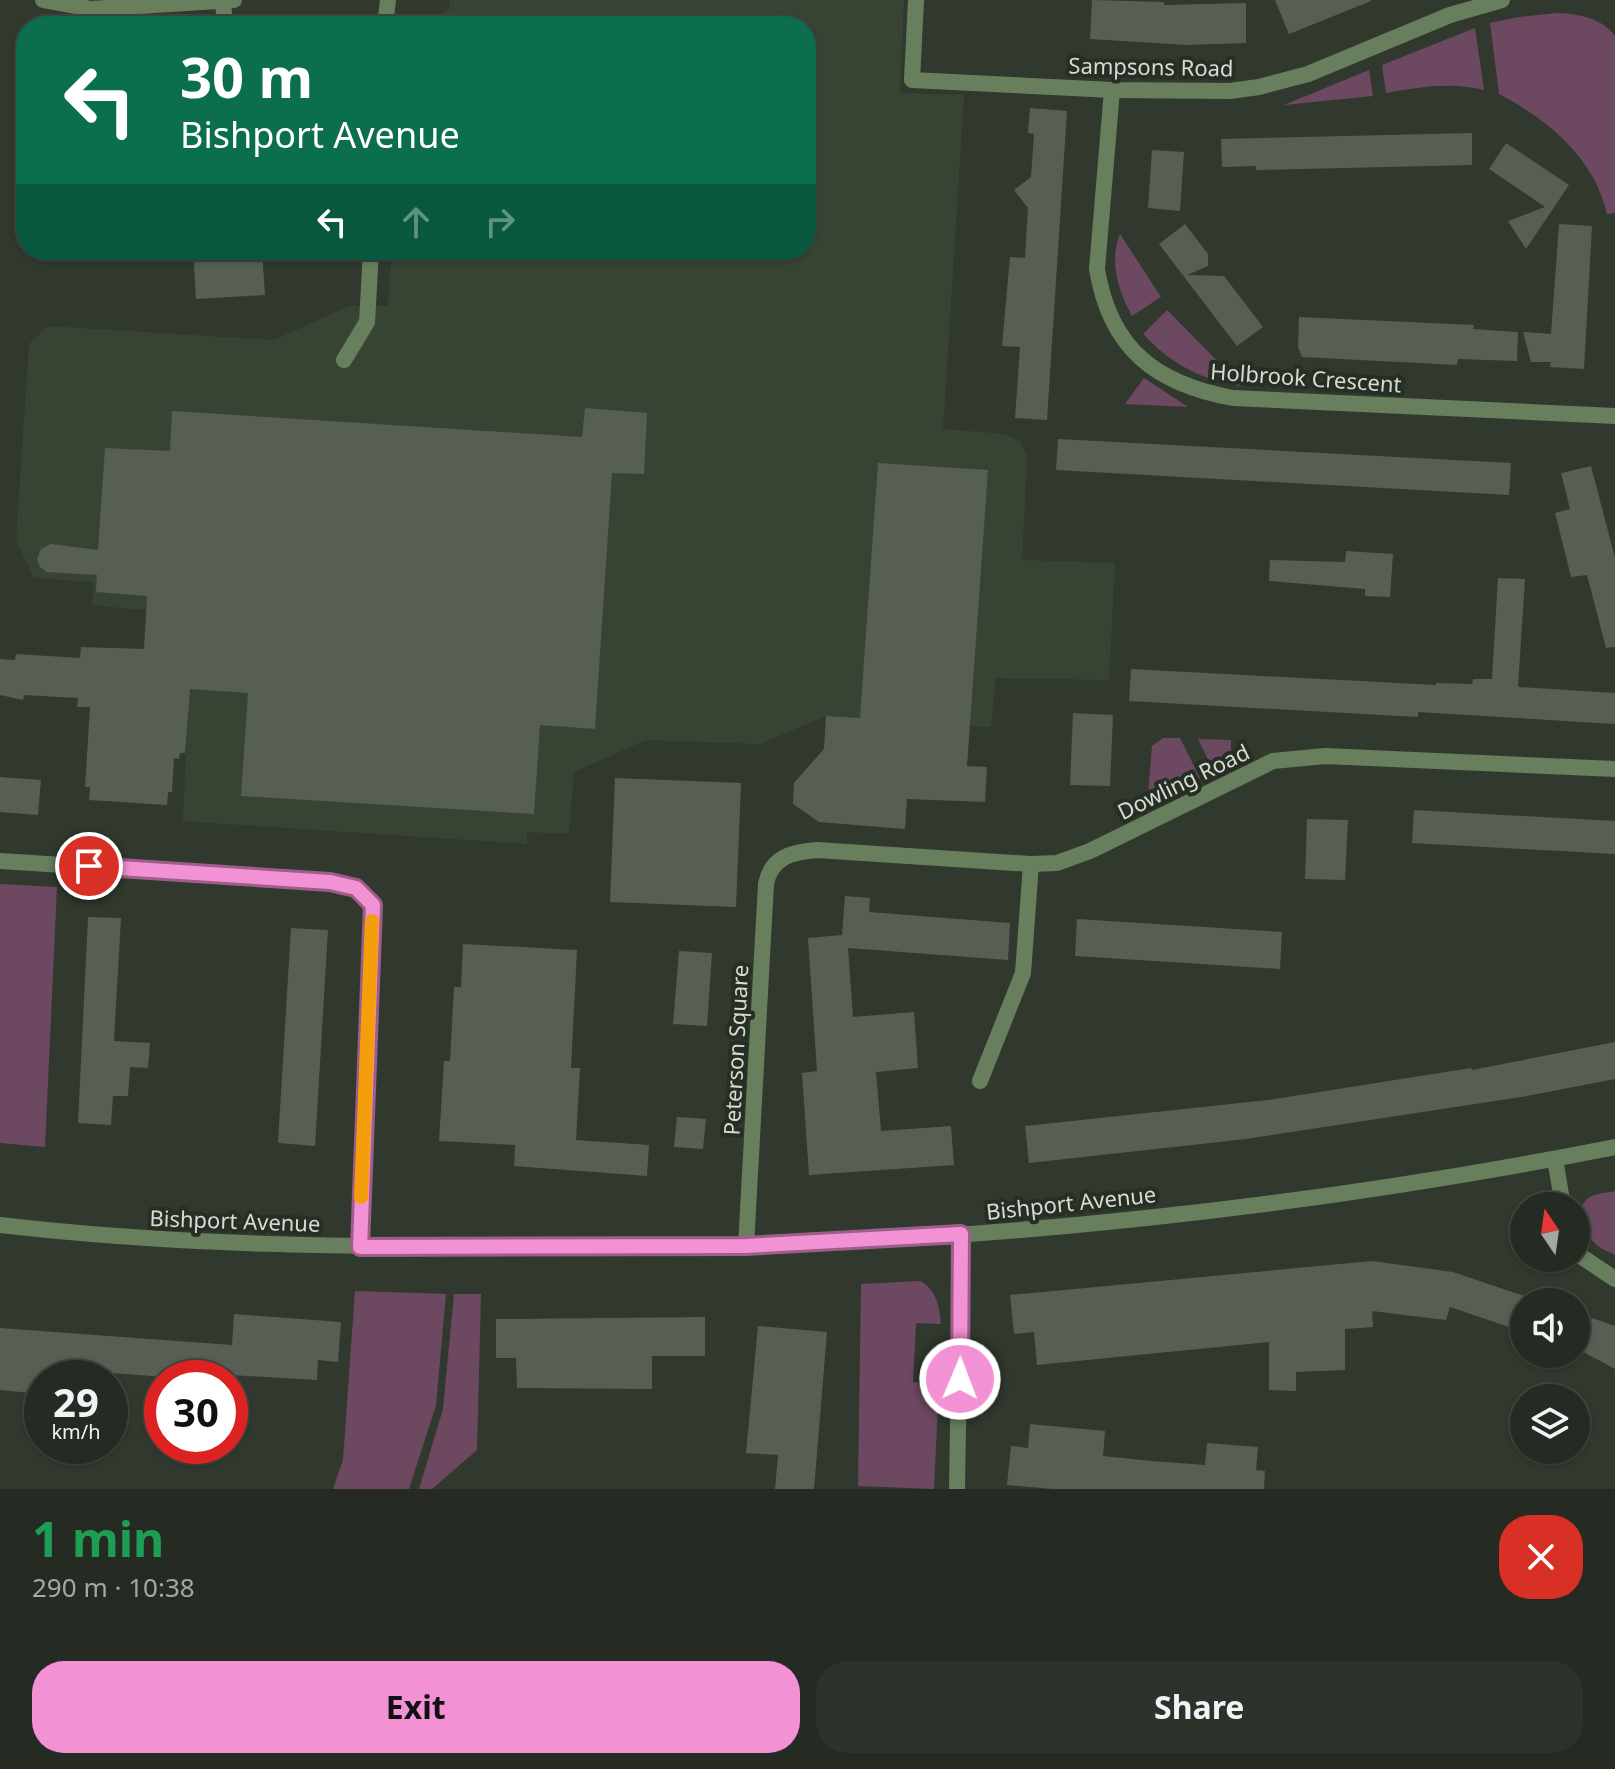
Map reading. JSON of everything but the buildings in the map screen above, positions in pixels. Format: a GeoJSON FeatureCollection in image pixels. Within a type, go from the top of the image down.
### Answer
{"type":"FeatureCollection","features":[{"type":"Feature","properties":{"kind":"street"},"geometry":{"type":"LineString","coordinates":[[43,0],[91,9],[234,0]]}},
{"type":"Feature","properties":{"kind":"street","name":"Sampsons Road"},"geometry":{"type":"LineString","coordinates":[[916,0],[912,80],[1209,93],[1259,87],[1308,74],[1450,15],[1502,0]]}},
{"type":"Feature","properties":{"kind":"street","name":"Holbrook Crescent"},"geometry":{"type":"LineString","coordinates":[[1112,90],[1097,269],[1101,289],[1117,328],[1132,349],[1154,369],[1198,391],[1233,398],[1615,416]]}},
{"type":"Feature","properties":{"kind":"street"},"geometry":{"type":"LineString","coordinates":[[344,360],[367,322],[370,260]]}},
{"type":"Feature","properties":{"kind":"street","name":"Dowling Road"},"geometry":{"type":"LineString","coordinates":[[778,861],[798,852],[817,850],[1031,864],[1057,863],[1090,851],[1273,761],[1325,756],[1615,769]]}},
{"type":"Feature","properties":{"kind":"street"},"geometry":{"type":"LineString","coordinates":[[0,861],[330,882],[356,888],[373,905],[360,1247]]}},
{"type":"Feature","properties":{"kind":"street","name":"Peterson Square"},"geometry":{"type":"LineString","coordinates":[[746,1246],[766,884],[778,861]]}},
{"type":"Feature","properties":{"kind":"street"},"geometry":{"type":"LineString","coordinates":[[980,1081],[1023,973],[1031,864]]}},
{"type":"Feature","properties":{"kind":"street","name":"Bishport Avenue"},"geometry":{"type":"LineString","coordinates":[[0,1225],[100,1237],[360,1247],[746,1246],[961,1234],[1141,1217],[1319,1196],[1615,1147]]}},
{"type":"Feature","properties":{"kind":"street"},"geometry":{"type":"LineString","coordinates":[[1555,1159],[1561,1192]]}},
{"type":"Feature","properties":{"kind":"street"},"geometry":{"type":"LineString","coordinates":[[957,1489],[961,1234]]}},
{"type":"Feature","properties":{"kind":"street"},"geometry":{"type":"LineString","coordinates":[[1590,1262],[1615,1279]]}},
{"type":"Feature","properties":{"kind":"shaded area"},"geometry":{"type":"Polygon","coordinates":[[[450,0],[904,0],[900,93],[964,95],[943,429],[1005,434],[1022,443],[1027,457],[1022,560],[1115,563],[1109,680],[996,678],[991,727],[826,716],[760,744],[646,740],[574,772],[569,834],[527,832],[527,844],[183,821],[192,615],[92,605],[94,582],[34,578],[16,540],[29,344],[48,326],[274,340],[349,306],[388,306],[391,260],[816,260],[816,16],[440,16],[449,8],[450,0]]]}},
{"type":"Feature","properties":{"kind":"shaded area"},"geometry":{"type":"Polygon","coordinates":[[[1557,13],[1596,21],[1615,36],[1615,213],[1607,214],[1592,175],[1566,142],[1535,116],[1499,94],[1490,23],[1557,13]]]}},
{"type":"Feature","properties":{"kind":"shaded area"},"geometry":{"type":"Polygon","coordinates":[[[1475,28],[1484,90],[1447,86],[1386,93],[1382,65],[1475,28]]]}},
{"type":"Feature","properties":{"kind":"shaded area"},"geometry":{"type":"Polygon","coordinates":[[[1369,70],[1373,96],[1284,105],[1369,70]]]}},
{"type":"Feature","properties":{"kind":"shaded area"},"geometry":{"type":"Polygon","coordinates":[[[1120,234],[1161,297],[1132,316],[1115,265],[1120,234]]]}},
{"type":"Feature","properties":{"kind":"shaded area"},"geometry":{"type":"Polygon","coordinates":[[[1167,310],[1242,386],[1213,380],[1188,369],[1164,354],[1143,334],[1167,310]]]}},
{"type":"Feature","properties":{"kind":"shaded area"},"geometry":{"type":"Polygon","coordinates":[[[1144,378],[1188,407],[1125,404],[1144,378]]]}},
{"type":"Feature","properties":{"kind":"shaded area"},"geometry":{"type":"Polygon","coordinates":[[[1163,738],[1180,738],[1200,778],[1152,801],[1148,795],[1152,746],[1163,738]]]}},
{"type":"Feature","properties":{"kind":"shaded area"},"geometry":{"type":"Polygon","coordinates":[[[1198,739],[1231,740],[1231,762],[1213,770],[1198,739]]]}},
{"type":"Feature","properties":{"kind":"shaded area"},"geometry":{"type":"Polygon","coordinates":[[[0,884],[57,887],[45,1147],[0,1143],[0,884]]]}},
{"type":"Feature","properties":{"kind":"shaded area"},"geometry":{"type":"Polygon","coordinates":[[[1615,1191],[1615,1255],[1600,1247],[1590,1236],[1590,1197],[1615,1191]]]}},
{"type":"Feature","properties":{"kind":"shaded area"},"geometry":{"type":"Polygon","coordinates":[[[920,1281],[934,1294],[941,1324],[916,1323],[913,1382],[939,1383],[934,1489],[858,1486],[861,1284],[920,1281]]]}},
{"type":"Feature","properties":{"kind":"shaded area"},"geometry":{"type":"Polygon","coordinates":[[[355,1291],[446,1294],[436,1405],[409,1489],[333,1489],[343,1460],[355,1291]]]}},
{"type":"Feature","properties":{"kind":"shaded area"},"geometry":{"type":"Polygon","coordinates":[[[454,1294],[481,1294],[477,1450],[432,1489],[419,1489],[443,1409],[454,1294]]]}},
{"type":"Feature","properties":{"kind":"slow traffic"},"geometry":{"type":"LineString","coordinates":[[361,1197],[372,921]]}},
{"type":"Feature","properties":{"kind":"route"},"geometry":{"type":"LineString","coordinates":[[89,866],[330,882],[356,888],[373,905],[360,1247],[746,1246],[961,1234],[960,1379]]}}]}
